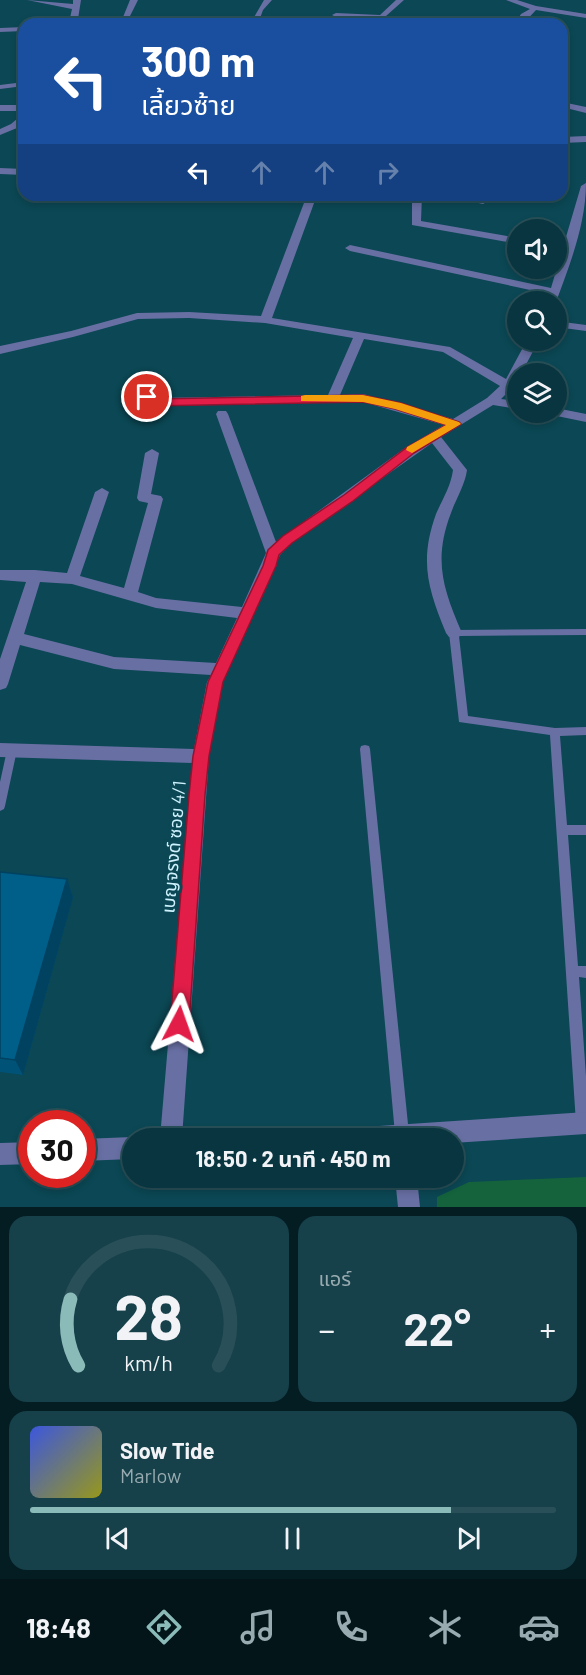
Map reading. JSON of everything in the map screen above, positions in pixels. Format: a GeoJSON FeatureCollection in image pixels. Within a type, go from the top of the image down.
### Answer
{"type":"FeatureCollection","features":[{"type":"Feature","properties":{"kind":"street"},"geometry":{"type":"LineString","coordinates":[[35,0],[76,3],[74,18]]}},
{"type":"Feature","properties":{"kind":"street"},"geometry":{"type":"LineString","coordinates":[[125,18],[134,0]]}},
{"type":"Feature","properties":{"kind":"street"},"geometry":{"type":"LineString","coordinates":[[257,18],[268,0]]}},
{"type":"Feature","properties":{"kind":"street"},"geometry":{"type":"LineString","coordinates":[[336,15],[381,16],[400,0]]}},
{"type":"Feature","properties":{"kind":"street"},"geometry":{"type":"LineString","coordinates":[[510,0],[535,8],[586,16]]}},
{"type":"Feature","properties":{"kind":"street"},"geometry":{"type":"LineString","coordinates":[[523,18],[535,8]]}},
{"type":"Feature","properties":{"kind":"street"},"geometry":{"type":"LineString","coordinates":[[0,30],[18,29]]}},
{"type":"Feature","properties":{"kind":"street"},"geometry":{"type":"LineString","coordinates":[[0,85],[18,84]]}},
{"type":"Feature","properties":{"kind":"street"},"geometry":{"type":"LineString","coordinates":[[568,107],[586,110]]}},
{"type":"Feature","properties":{"kind":"street"},"geometry":{"type":"LineString","coordinates":[[0,108],[18,108]]}},
{"type":"Feature","properties":{"kind":"street"},"geometry":{"type":"LineString","coordinates":[[0,132],[18,122]]}},
{"type":"Feature","properties":{"kind":"street"},"geometry":{"type":"LineString","coordinates":[[568,140],[586,140]]}},
{"type":"Feature","properties":{"kind":"street"},"geometry":{"type":"LineString","coordinates":[[0,171],[18,172]]}},
{"type":"Feature","properties":{"kind":"street"},"geometry":{"type":"LineString","coordinates":[[567,235],[586,186]]}},
{"type":"Feature","properties":{"kind":"street"},"geometry":{"type":"LineString","coordinates":[[265,320],[310,201]]}},
{"type":"Feature","properties":{"kind":"street"},"geometry":{"type":"LineString","coordinates":[[417,201],[416,223],[507,239]]}},
{"type":"Feature","properties":{"kind":"street"},"geometry":{"type":"LineString","coordinates":[[350,248],[528,291]]}},
{"type":"Feature","properties":{"kind":"street"},"geometry":{"type":"LineString","coordinates":[[0,350],[137,316],[189,315],[265,320],[447,349],[507,385]]}},
{"type":"Feature","properties":{"kind":"street"},"geometry":{"type":"LineString","coordinates":[[567,325],[586,328]]}},
{"type":"Feature","properties":{"kind":"street"},"geometry":{"type":"LineString","coordinates":[[333,397],[360,335]]}},
{"type":"Feature","properties":{"kind":"street"},"geometry":{"type":"LineString","coordinates":[[151,384],[147,397],[151,402],[363,398],[455,424]]}},
{"type":"Feature","properties":{"kind":"street","name":"เบญจรงด์ ซอย 4/1"},"geometry":{"type":"LineString","coordinates":[[172,1128],[201,756],[215,682],[273,553],[287,539],[348,498],[410,451],[491,401],[507,387]]}},
{"type":"Feature","properties":{"kind":"street"},"geometry":{"type":"LineString","coordinates":[[491,401],[507,403]]}},
{"type":"Feature","properties":{"kind":"street"},"geometry":{"type":"LineString","coordinates":[[222,414],[273,553]]}},
{"type":"Feature","properties":{"kind":"street"},"geometry":{"type":"LineString","coordinates":[[567,414],[586,418]]}},
{"type":"Feature","properties":{"kind":"street"},"geometry":{"type":"LineString","coordinates":[[435,437],[460,470],[440,525],[432,562],[439,597],[454,633]]}},
{"type":"Feature","properties":{"kind":"street"},"geometry":{"type":"LineString","coordinates":[[130,594],[156,499],[144,498],[152,453]]}},
{"type":"Feature","properties":{"kind":"street"},"geometry":{"type":"LineString","coordinates":[[72,579],[102,492]]}},
{"type":"Feature","properties":{"kind":"street"},"geometry":{"type":"LineString","coordinates":[[0,575],[35,575],[72,579],[156,603],[246,613]]}},
{"type":"Feature","properties":{"kind":"street"},"geometry":{"type":"LineString","coordinates":[[0,684],[35,575]]}},
{"type":"Feature","properties":{"kind":"street"},"geometry":{"type":"LineString","coordinates":[[15,638],[114,663],[221,669]]}},
{"type":"Feature","properties":{"kind":"street"},"geometry":{"type":"LineString","coordinates":[[6,750],[201,756]]}},
{"type":"Feature","properties":{"kind":"street"},"geometry":{"type":"LineString","coordinates":[[464,1133],[584,1123]]}},
{"type":"Feature","properties":{"kind":"street"},"geometry":{"type":"LineString","coordinates":[[96,1149],[122,1148]]}},
{"type":"Feature","properties":{"kind":"street"},"geometry":{"type":"LineString","coordinates":[[0,1154],[18,1153]]}},
{"type":"Feature","properties":{"kind":"street"},"geometry":{"type":"LineString","coordinates":[[407,1188],[409,1207]]}},
{"type":"Feature","properties":{"kind":"lane"},"geometry":{"type":"LineString","coordinates":[[586,632],[454,633],[463,719],[555,732],[586,731]]}},
{"type":"Feature","properties":{"kind":"lane"},"geometry":{"type":"LineString","coordinates":[[555,732],[584,1123]]}},
{"type":"Feature","properties":{"kind":"lane"},"geometry":{"type":"LineString","coordinates":[[365,749],[402,1128]]}},
{"type":"Feature","properties":{"kind":"lane"},"geometry":{"type":"LineString","coordinates":[[0,806],[6,750]]}},
{"type":"Feature","properties":{"kind":"lane"},"geometry":{"type":"LineString","coordinates":[[561,830],[586,830]]}},
{"type":"Feature","properties":{"kind":"lane"},"geometry":{"type":"LineString","coordinates":[[572,971],[586,972]]}},
{"type":"Feature","properties":{"kind":"shaded area"},"geometry":{"type":"Polygon","coordinates":[[[586,1177],[586,1207],[437,1207],[437,1197],[456,1188],[464,1188],[464,1184],[469,1182],[586,1177]]]}},
{"type":"Feature","properties":{"kind":"building"},"geometry":{"type":"Polygon","coordinates":[[[0,872],[67,879],[15,1060],[0,1058],[0,872]]]}},
{"type":"Feature","properties":{"kind":"slow traffic"},"geometry":{"type":"LineString","coordinates":[[305,399],[363,398],[455,424],[412,450]]}},
{"type":"Feature","properties":{"kind":"route"},"geometry":{"type":"LineString","coordinates":[[147,397],[151,402],[363,398],[455,424],[410,451],[348,498],[287,539],[273,553],[215,682],[201,756],[179,1024]]}}]}
